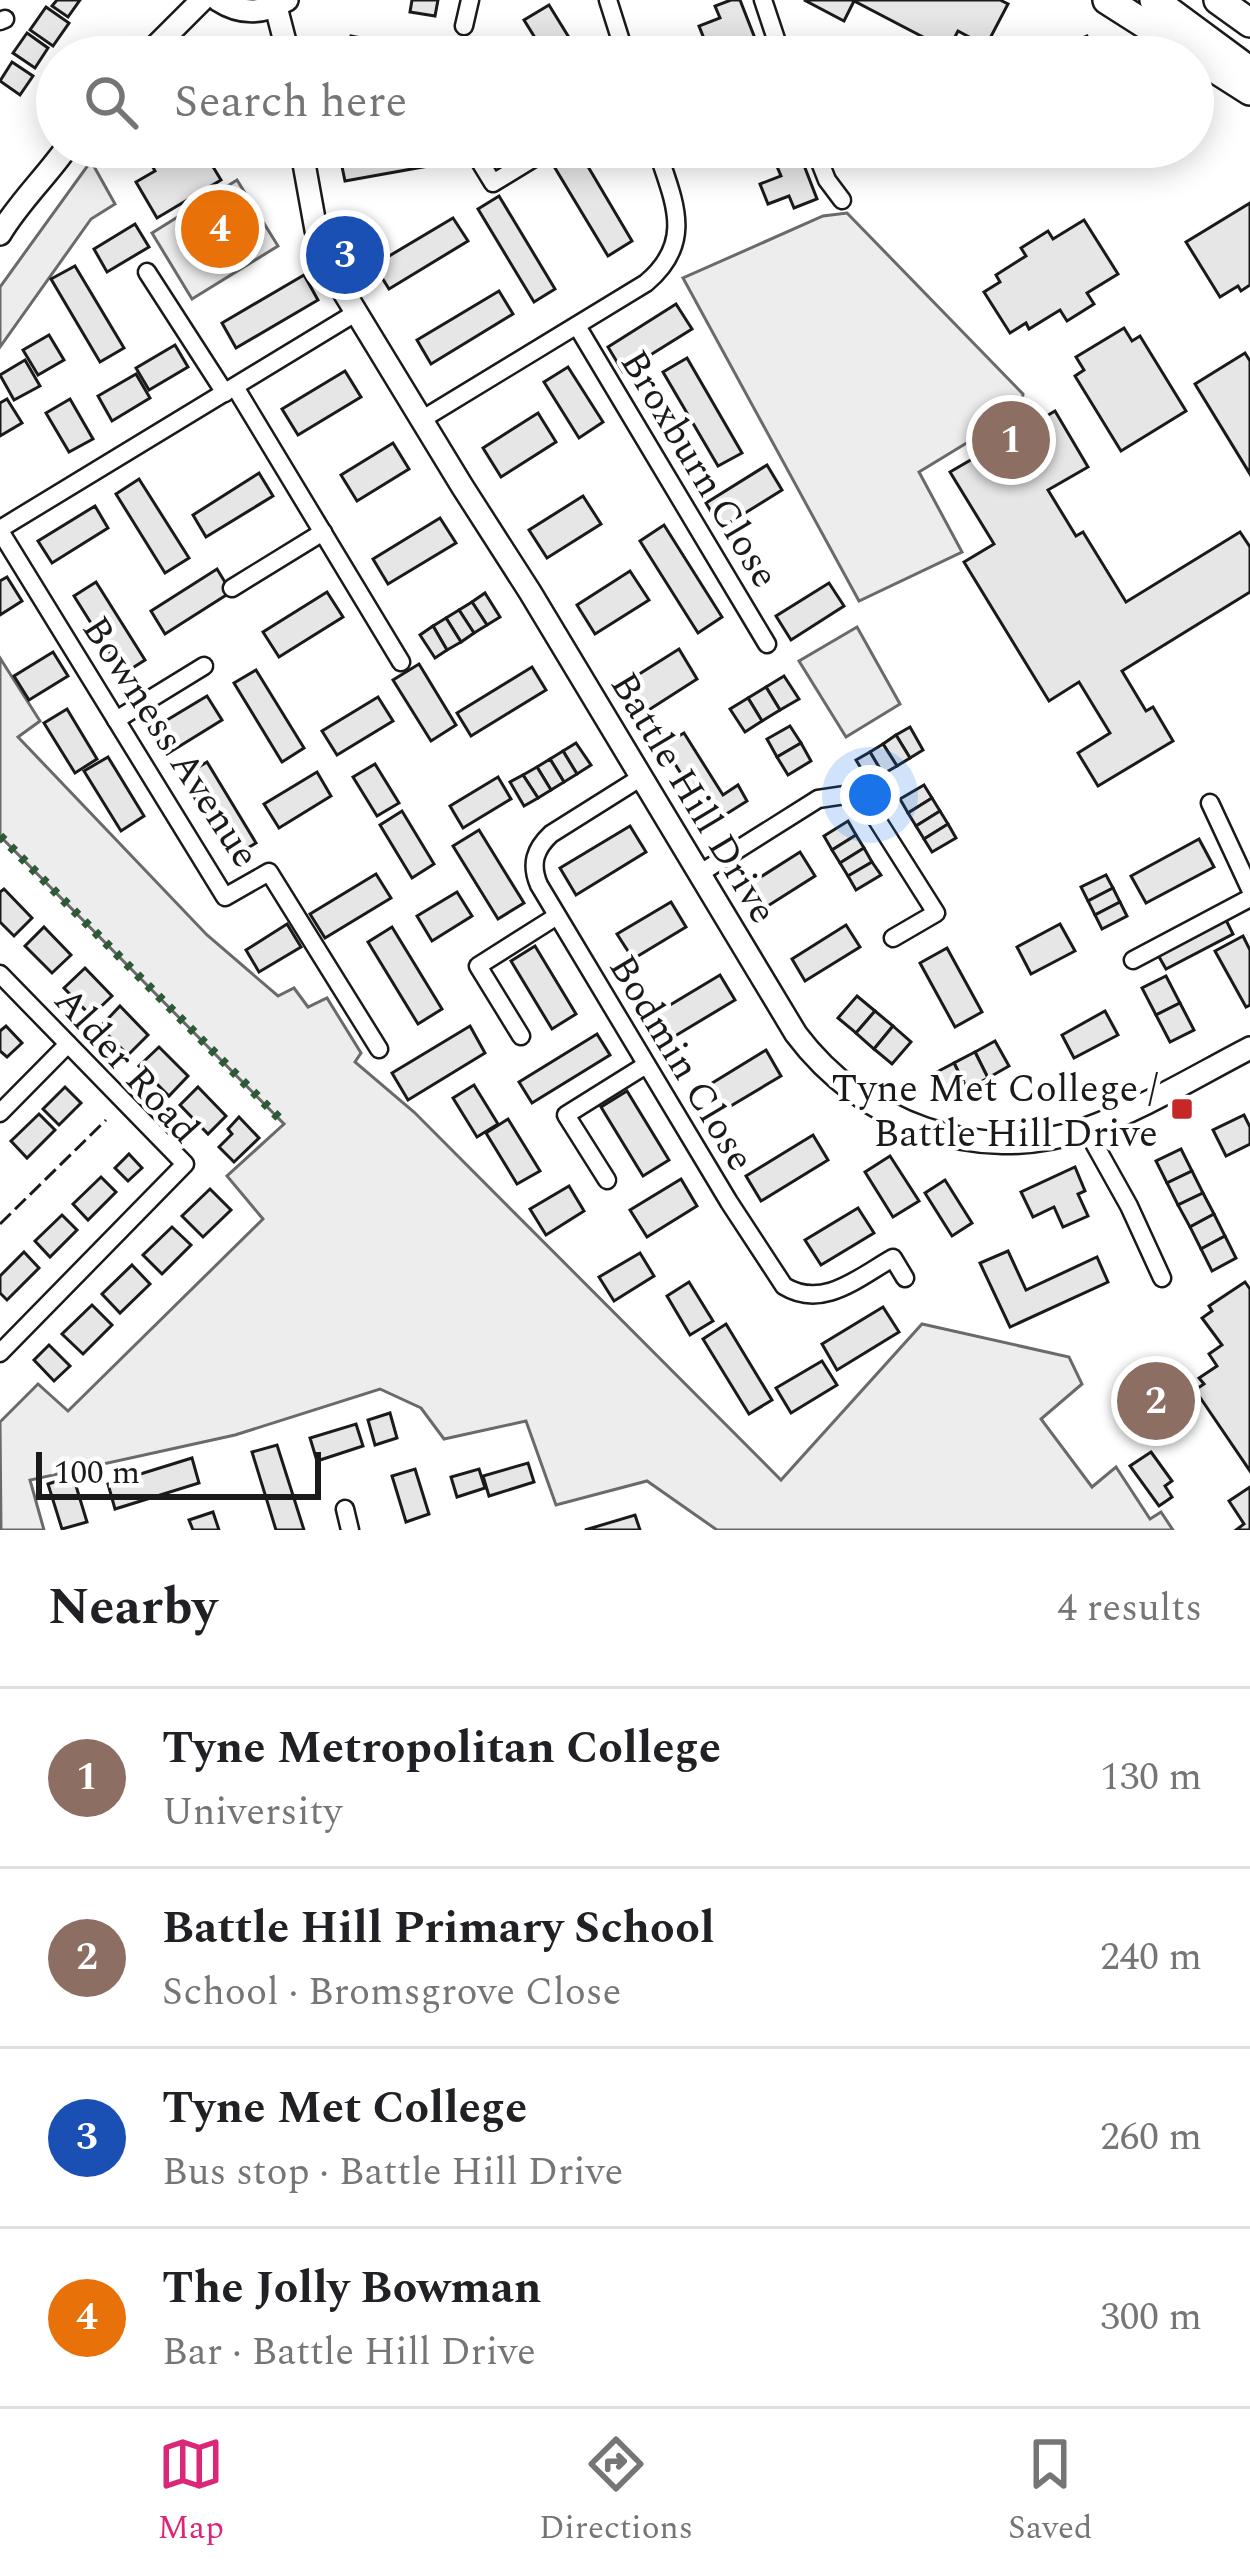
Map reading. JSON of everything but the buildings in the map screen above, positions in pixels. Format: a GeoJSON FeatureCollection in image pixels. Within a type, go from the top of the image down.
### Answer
{"type":"FeatureCollection","features":[{"type":"Feature","properties":{"kind":"highway"},"geometry":{"type":"LineString","coordinates":[[1107,0],[1164,36]]}},
{"type":"Feature","properties":{"kind":"highway"},"geometry":{"type":"LineString","coordinates":[[1154,0],[1203,36]]}},
{"type":"Feature","properties":{"kind":"highway"},"geometry":{"type":"LineString","coordinates":[[1218,0],[1250,23]]}},
{"type":"Feature","properties":{"kind":"highway"},"geometry":{"type":"LineString","coordinates":[[1214,44],[1250,71]]}},
{"type":"Feature","properties":{"kind":"highway"},"geometry":{"type":"LineString","coordinates":[[1214,68],[1250,91]]}},
{"type":"Feature","properties":{"kind":"street"},"geometry":{"type":"LineString","coordinates":[[166,36],[202,0]]}},
{"type":"Feature","properties":{"kind":"street"},"geometry":{"type":"LineString","coordinates":[[218,0],[252,12],[281,3],[286,36]]}},
{"type":"Feature","properties":{"kind":"street"},"geometry":{"type":"LineString","coordinates":[[464,26],[470,0]]}},
{"type":"Feature","properties":{"kind":"street"},"geometry":{"type":"LineString","coordinates":[[608,0],[619,36]]}},
{"type":"Feature","properties":{"kind":"street"},"geometry":{"type":"LineString","coordinates":[[763,0],[775,36]]}},
{"type":"Feature","properties":{"kind":"street"},"geometry":{"type":"LineString","coordinates":[[0,234],[8,211],[33,192],[52,168]]}},
{"type":"Feature","properties":{"kind":"street","name":"Battle Hill Drive"},"geometry":{"type":"LineString","coordinates":[[305,168],[316,230],[332,270],[796,1034],[828,1072],[869,1103],[914,1126],[962,1139],[1004,1143],[1086,1129],[1250,1048]]}},
{"type":"Feature","properties":{"kind":"street"},"geometry":{"type":"LineString","coordinates":[[484,168],[494,183],[518,168]]}},
{"type":"Feature","properties":{"kind":"street"},"geometry":{"type":"LineString","coordinates":[[422,420],[646,284],[671,255],[678,220],[662,168]]}},
{"type":"Feature","properties":{"kind":"street"},"geometry":{"type":"LineString","coordinates":[[822,168],[842,200]]}},
{"type":"Feature","properties":{"kind":"street"},"geometry":{"type":"LineString","coordinates":[[148,272],[230,390],[401,662]]}},
{"type":"Feature","properties":{"kind":"street","name":"Bowness Avenue"},"geometry":{"type":"LineString","coordinates":[[357,312],[0,530],[225,897],[269,872],[379,1049]]}},
{"type":"Feature","properties":{"kind":"street","name":"Broxburn Close"},"geometry":{"type":"LineString","coordinates":[[577,326],[767,644]]}},
{"type":"Feature","properties":{"kind":"street"},"geometry":{"type":"LineString","coordinates":[[232,588],[322,532]]}},
{"type":"Feature","properties":{"kind":"street"},"geometry":{"type":"LineString","coordinates":[[116,720],[204,666]]}},
{"type":"Feature","properties":{"kind":"street","name":"Bodmin Close"},"geometry":{"type":"LineString","coordinates":[[640,778],[550,834],[536,851],[534,873],[556,916],[784,1286],[807,1296],[833,1292],[892,1258],[905,1278]]}},
{"type":"Feature","properties":{"kind":"street"},"geometry":{"type":"LineString","coordinates":[[699,874],[818,799],[845,796],[874,814],[936,913],[893,938]]}},
{"type":"Feature","properties":{"kind":"street"},"geometry":{"type":"LineString","coordinates":[[1133,960],[1250,893],[1210,803]]}},
{"type":"Feature","properties":{"kind":"street"},"geometry":{"type":"LineString","coordinates":[[521,1036],[478,966],[556,916]]}},
{"type":"Feature","properties":{"kind":"street","name":"Alder Road"},"geometry":{"type":"LineString","coordinates":[[0,974],[185,1163],[0,1353]]}},
{"type":"Feature","properties":{"kind":"street"},"geometry":{"type":"LineString","coordinates":[[0,1113],[68,1044]]}},
{"type":"Feature","properties":{"kind":"street"},"geometry":{"type":"LineString","coordinates":[[607,1180],[566,1114],[646,1065]]}},
{"type":"Feature","properties":{"kind":"street"},"geometry":{"type":"LineString","coordinates":[[1086,1129],[1162,1278]]}},
{"type":"Feature","properties":{"kind":"street"},"geometry":{"type":"LineString","coordinates":[[345,1510],[350,1530]]}},
{"type":"Feature","properties":{"kind":"shaded area"},"geometry":{"type":"Polygon","coordinates":[[[86,168],[95,168],[115,204],[91,219],[0,347],[0,287],[86,168]]]}},
{"type":"Feature","properties":{"kind":"shaded area"},"geometry":{"type":"Polygon","coordinates":[[[237,180],[278,246],[192,299],[152,233],[237,180]]]}},
{"type":"Feature","properties":{"kind":"shaded area"},"geometry":{"type":"Polygon","coordinates":[[[847,213],[1023,394],[1021,410],[919,472],[962,552],[859,601],[683,278],[823,216],[847,213]]]}},
{"type":"Feature","properties":{"kind":"shaded area"},"geometry":{"type":"Polygon","coordinates":[[[857,627],[900,704],[846,737],[799,661],[857,627]]]}},
{"type":"Feature","properties":{"kind":"shaded area"},"geometry":{"type":"Polygon","coordinates":[[[0,658],[40,721],[18,737],[207,935],[278,996],[294,988],[308,1007],[327,998],[361,1053],[355,1062],[414,1112],[781,1480],[922,1324],[1069,1357],[1082,1384],[1041,1419],[1092,1487],[1116,1467],[1150,1519],[1161,1512],[1173,1530],[717,1530],[647,1481],[556,1505],[526,1421],[444,1439],[421,1408],[380,1389],[235,1435],[30,1480],[44,1530],[1,1530],[0,1422],[38,1384],[68,1411],[263,1219],[227,1176],[284,1124],[0,836],[0,658]]]}},
{"type":"Feature","properties":{"kind":"hedge"},"geometry":{"type":"LineString","coordinates":[[0,836],[285,1124]]}},
{"type":"Feature","properties":{"kind":"fence"},"geometry":{"type":"LineString","coordinates":[[0,1224],[106,1120]]}},
{"type":"Feature","properties":{"kind":"place","name":"The Jolly Bowman"},"geometry":{"type":"Point","coordinates":[220,229]}},
{"type":"Feature","properties":{"kind":"place","name":"Tyne Met College"},"geometry":{"type":"Point","coordinates":[345,255]}},
{"type":"Feature","properties":{"kind":"place","name":"Tyne Metropolitan College"},"geometry":{"type":"Point","coordinates":[1011,440]}},
{"type":"Feature","properties":{"kind":"place","name":"Tyne Met College / Battle Hill Drive"},"geometry":{"type":"Point","coordinates":[1182,1109]}},
{"type":"Feature","properties":{"kind":"place","name":"Battle Hill Primary School"},"geometry":{"type":"Point","coordinates":[1156,1401]}}]}
